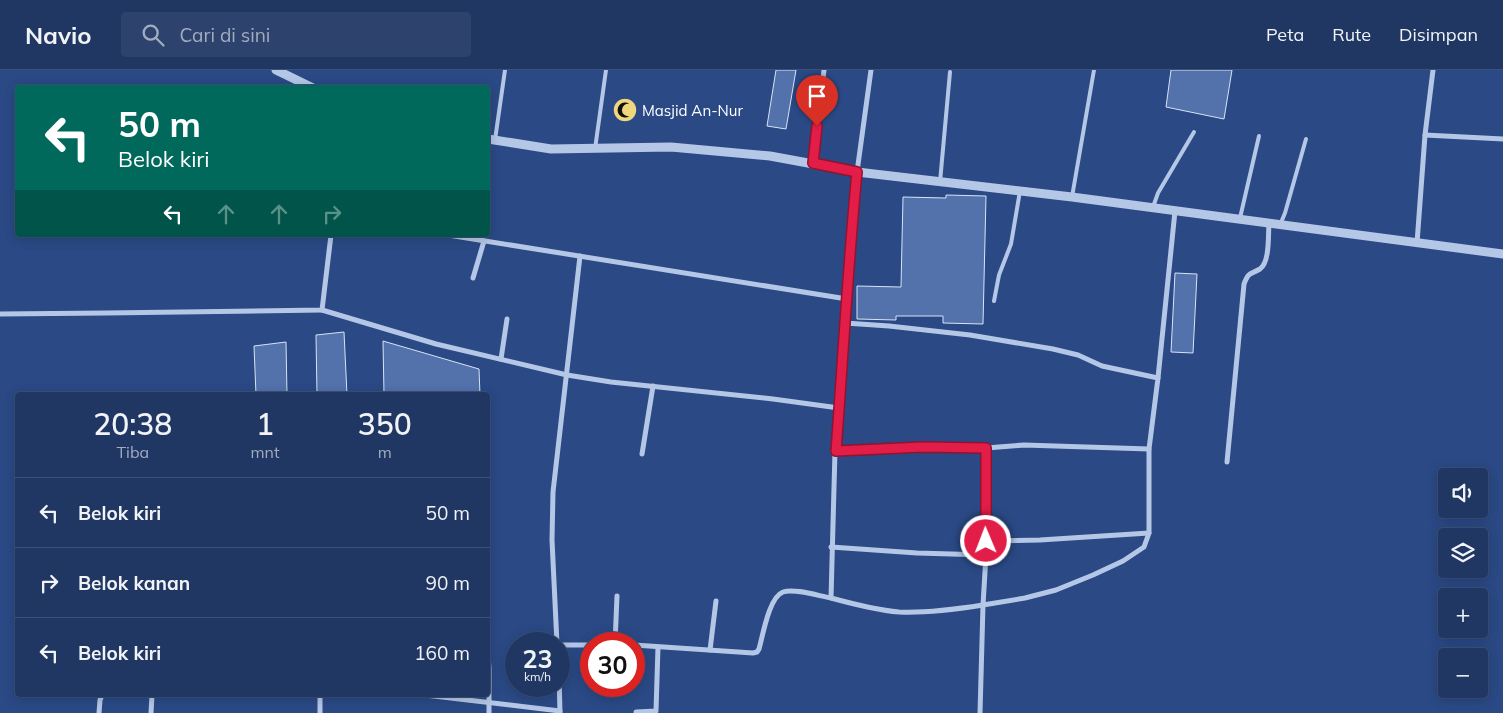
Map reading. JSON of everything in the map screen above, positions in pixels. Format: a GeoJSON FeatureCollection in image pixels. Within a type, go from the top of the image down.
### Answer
{"type":"FeatureCollection","features":[{"type":"Feature","properties":{"kind":"street"},"geometry":{"type":"LineString","coordinates":[[276,70],[307,85]]}},
{"type":"Feature","properties":{"kind":"street"},"geometry":{"type":"LineString","coordinates":[[813,163],[824,70]]}},
{"type":"Feature","properties":{"kind":"street"},"geometry":{"type":"LineString","coordinates":[[831,598],[836,451],[849,251],[857,172],[871,70]]}},
{"type":"Feature","properties":{"kind":"street"},"geometry":{"type":"LineString","coordinates":[[1417,244],[1425,135],[1433,70]]}},
{"type":"Feature","properties":{"kind":"street"},"geometry":{"type":"LineString","coordinates":[[1425,135],[1503,139]]}},
{"type":"Feature","properties":{"kind":"street"},"geometry":{"type":"LineString","coordinates":[[491,139],[551,149],[671,147],[770,156],[857,172],[1020,191],[1503,254]]}},
{"type":"Feature","properties":{"kind":"street"},"geometry":{"type":"LineString","coordinates":[[645,646],[746,654],[757,652],[772,604],[776,596],[784,591],[796,591],[899,612],[983,605],[1025,598],[1056,590],[1124,561],[1144,547],[1149,533],[1149,449],[1175,211]]}},
{"type":"Feature","properties":{"kind":"street"},"geometry":{"type":"LineString","coordinates":[[1227,462],[1244,284],[1246,276],[1261,268],[1266,261],[1269,224]]}},
{"type":"Feature","properties":{"kind":"street"},"geometry":{"type":"LineString","coordinates":[[322,310],[331,237]]}},
{"type":"Feature","properties":{"kind":"street"},"geometry":{"type":"LineString","coordinates":[[460,237],[846,299]]}},
{"type":"Feature","properties":{"kind":"street"},"geometry":{"type":"LineString","coordinates":[[473,278],[484,241]]}},
{"type":"Feature","properties":{"kind":"street"},"geometry":{"type":"LineString","coordinates":[[557,632],[552,540],[553,492],[580,256]]}},
{"type":"Feature","properties":{"kind":"street"},"geometry":{"type":"LineString","coordinates":[[0,314],[322,310],[436,344],[567,376],[839,408]]}},
{"type":"Feature","properties":{"kind":"street"},"geometry":{"type":"LineString","coordinates":[[501,359],[507,319]]}},
{"type":"Feature","properties":{"kind":"street"},"geometry":{"type":"LineString","coordinates":[[845,323],[970,335],[1053,349],[1078,356],[1102,366],[1158,378]]}},
{"type":"Feature","properties":{"kind":"street"},"geometry":{"type":"LineString","coordinates":[[642,454],[653,386]]}},
{"type":"Feature","properties":{"kind":"street"},"geometry":{"type":"LineString","coordinates":[[836,451],[923,447],[986,448],[1024,446],[1149,449]]}},
{"type":"Feature","properties":{"kind":"street"},"geometry":{"type":"LineString","coordinates":[[980,713],[986,555],[986,448]]}},
{"type":"Feature","properties":{"kind":"street"},"geometry":{"type":"LineString","coordinates":[[986,541],[1081,538],[1149,533]]}},
{"type":"Feature","properties":{"kind":"street"},"geometry":{"type":"LineString","coordinates":[[832,546],[986,555]]}},
{"type":"Feature","properties":{"kind":"street"},"geometry":{"type":"LineString","coordinates":[[616,632],[618,596]]}},
{"type":"Feature","properties":{"kind":"street"},"geometry":{"type":"LineString","coordinates":[[710,650],[716,601]]}},
{"type":"Feature","properties":{"kind":"street"},"geometry":{"type":"LineString","coordinates":[[636,712],[656,712],[658,647]]}},
{"type":"Feature","properties":{"kind":"street"},"geometry":{"type":"LineString","coordinates":[[99,713],[101,697]]}},
{"type":"Feature","properties":{"kind":"street"},"geometry":{"type":"LineString","coordinates":[[151,713],[152,697]]}},
{"type":"Feature","properties":{"kind":"street"},"geometry":{"type":"LineString","coordinates":[[320,697],[320,713]]}},
{"type":"Feature","properties":{"kind":"street"},"geometry":{"type":"LineString","coordinates":[[441,697],[560,712],[560,697]]}},
{"type":"Feature","properties":{"kind":"street"},"geometry":{"type":"LineString","coordinates":[[489,713],[490,697]]}},
{"type":"Feature","properties":{"kind":"lane"},"geometry":{"type":"LineString","coordinates":[[491,139],[505,70]]}},
{"type":"Feature","properties":{"kind":"lane"},"geometry":{"type":"LineString","coordinates":[[595,149],[606,70]]}},
{"type":"Feature","properties":{"kind":"lane"},"geometry":{"type":"LineString","coordinates":[[1072,198],[1094,70]]}},
{"type":"Feature","properties":{"kind":"lane"},"geometry":{"type":"LineString","coordinates":[[940,182],[950,72]]}},
{"type":"Feature","properties":{"kind":"lane"},"geometry":{"type":"LineString","coordinates":[[1153,209],[1158,193],[1194,132]]}},
{"type":"Feature","properties":{"kind":"lane"},"geometry":{"type":"LineString","coordinates":[[1240,220],[1259,136]]}},
{"type":"Feature","properties":{"kind":"lane"},"geometry":{"type":"LineString","coordinates":[[1280,225],[1306,139]]}},
{"type":"Feature","properties":{"kind":"lane"},"geometry":{"type":"LineString","coordinates":[[994,302],[999,275],[1011,244],[1020,191]]}},
{"type":"Feature","properties":{"kind":"building"},"geometry":{"type":"Polygon","coordinates":[[[776,70],[796,70],[786,129],[767,126],[776,70]]]}},
{"type":"Feature","properties":{"kind":"building"},"geometry":{"type":"Polygon","coordinates":[[[1171,70],[1232,70],[1224,119],[1166,107],[1171,70]]]}},
{"type":"Feature","properties":{"kind":"building"},"geometry":{"type":"Polygon","coordinates":[[[946,195],[986,196],[983,324],[943,323],[943,316],[896,316],[896,320],[857,319],[857,286],[901,287],[903,197],[946,198],[946,195]]]}},
{"type":"Feature","properties":{"kind":"building"},"geometry":{"type":"Polygon","coordinates":[[[1175,273],[1197,274],[1193,353],[1171,352],[1175,273]]]}},
{"type":"Feature","properties":{"kind":"building"},"geometry":{"type":"Polygon","coordinates":[[[344,332],[347,392],[317,392],[316,335],[344,332]]]}},
{"type":"Feature","properties":{"kind":"building"},"geometry":{"type":"Polygon","coordinates":[[[383,341],[479,369],[480,392],[384,392],[383,341]]]}},
{"type":"Feature","properties":{"kind":"building"},"geometry":{"type":"Polygon","coordinates":[[[286,342],[287,392],[256,392],[254,346],[286,342]]]}},
{"type":"Feature","properties":{"kind":"place","name":"Masjid An-Nur"},"geometry":{"type":"Point","coordinates":[625,110]}},
{"type":"Feature","properties":{"kind":"route"},"geometry":{"type":"LineString","coordinates":[[817,126],[813,163],[857,172],[849,251],[836,451],[923,447],[986,448],[986,541]]}}]}
